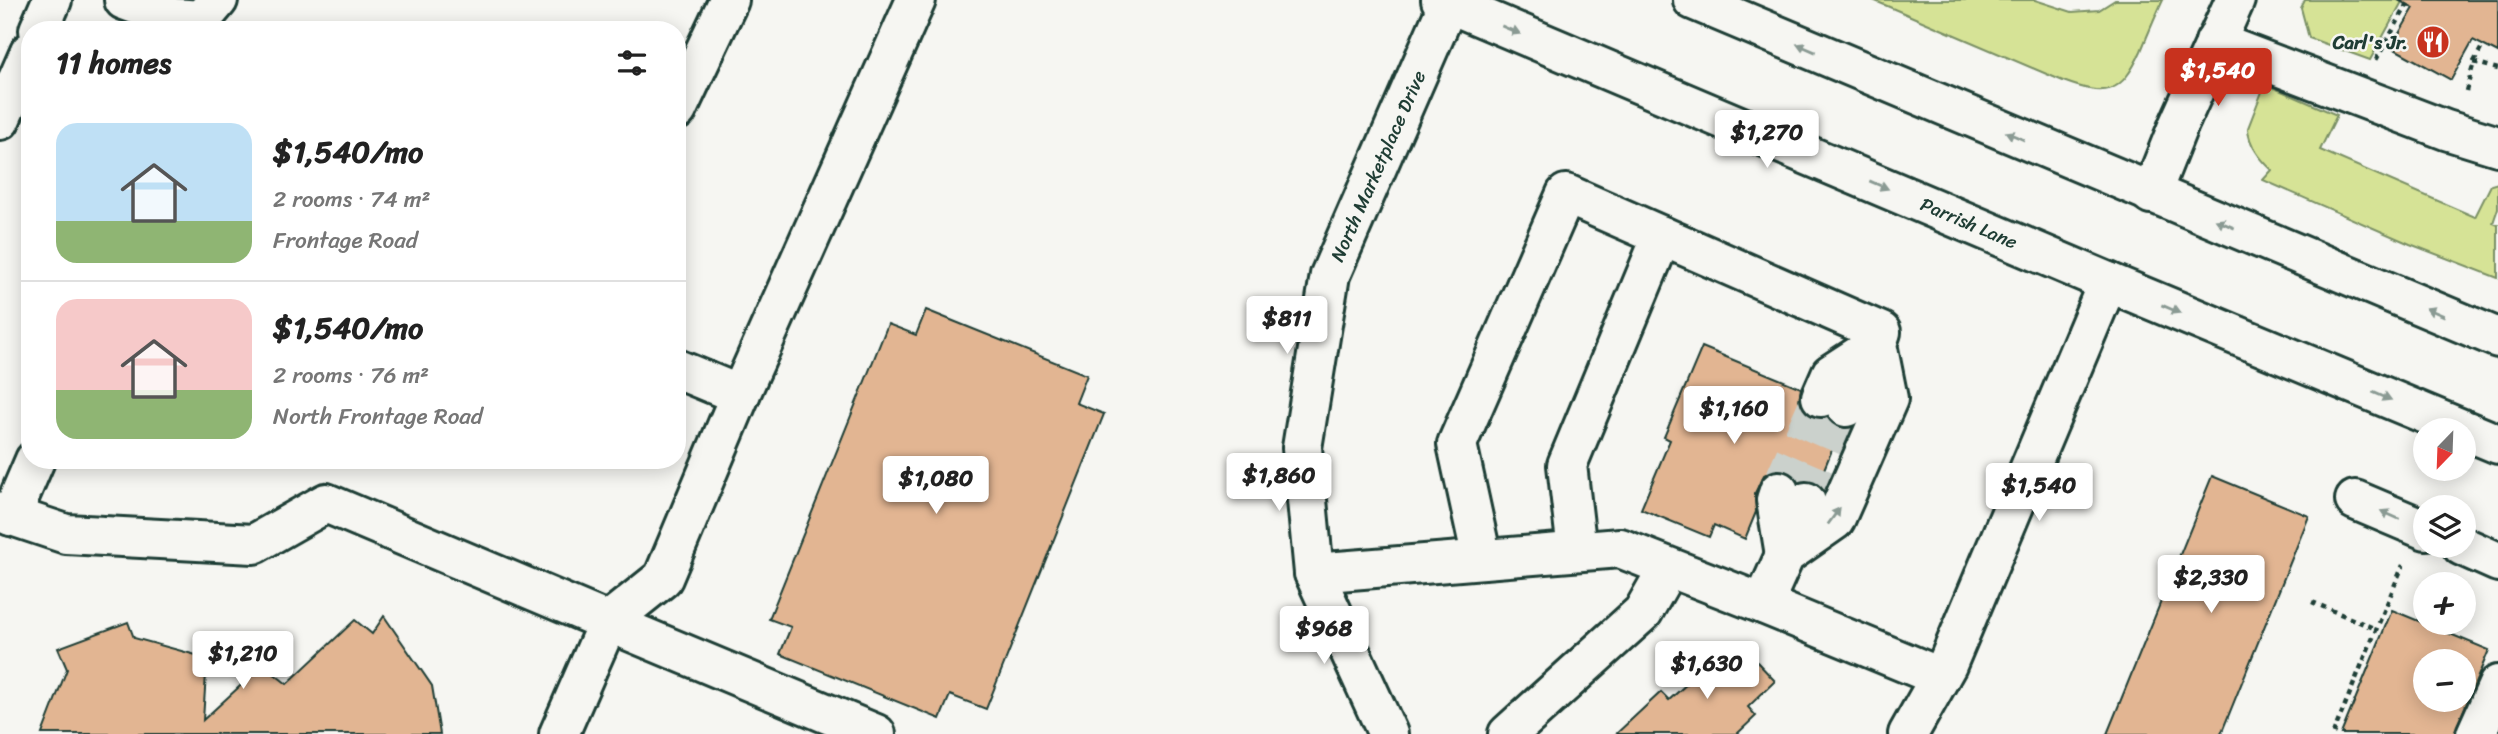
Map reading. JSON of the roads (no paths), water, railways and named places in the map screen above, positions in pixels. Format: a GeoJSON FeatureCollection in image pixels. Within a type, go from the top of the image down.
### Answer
{"type":"FeatureCollection","features":[{"type":"Feature","properties":{"kind":"main road"},"geometry":{"type":"LineString","coordinates":[[43,21],[52,0]]}},
{"type":"Feature","properties":{"kind":"main road"},"geometry":{"type":"LineString","coordinates":[[124,0],[173,18],[215,16]]}},
{"type":"Feature","properties":{"kind":"main road"},"geometry":{"type":"LineString","coordinates":[[686,91],[729,0]]}},
{"type":"Feature","properties":{"kind":"main road"},"geometry":{"type":"LineString","coordinates":[[559,734],[608,622],[663,578],[740,395],[916,0]]}},
{"type":"Feature","properties":{"kind":"main road"},"geometry":{"type":"LineString","coordinates":[[1693,0],[2498,338]]}},
{"type":"Feature","properties":{"kind":"main road"},"geometry":{"type":"LineString","coordinates":[[2151,194],[2235,0]]}},
{"type":"Feature","properties":{"kind":"main road","name":"Parrish Lane"},"geometry":{"type":"LineString","coordinates":[[1447,1],[2108,282],[2498,444]]}},
{"type":"Feature","properties":{"kind":"main road","name":"North Marketplace Drive"},"geometry":{"type":"LineString","coordinates":[[1388,734],[1314,573],[1302,448],[1330,275],[1447,1]]}},
{"type":"Feature","properties":{"kind":"main road"},"geometry":{"type":"LineString","coordinates":[[2215,42],[2446,130],[2498,146]]}},
{"type":"Feature","properties":{"kind":"main road"},"geometry":{"type":"LineString","coordinates":[[10,106],[21,76]]}},
{"type":"Feature","properties":{"kind":"main road"},"geometry":{"type":"LineString","coordinates":[[1482,559],[1457,444],[1566,194],[1879,338]]}},
{"type":"Feature","properties":{"kind":"main road"},"geometry":{"type":"LineString","coordinates":[[1577,551],[1567,466],[1662,236]]}},
{"type":"Feature","properties":{"kind":"main road"},"geometry":{"type":"LineString","coordinates":[[1908,734],[1947,665],[2108,282]]}},
{"type":"Feature","properties":{"kind":"main road"},"geometry":{"type":"LineString","coordinates":[[1833,402],[1832,374],[1879,338]]}},
{"type":"Feature","properties":{"kind":"main road"},"geometry":{"type":"LineString","coordinates":[[1763,604],[1785,555],[1835,520],[1888,399],[1879,338]]}},
{"type":"Feature","properties":{"kind":"main road"},"geometry":{"type":"LineString","coordinates":[[686,373],[740,395]]}},
{"type":"Feature","properties":{"kind":"main road"},"geometry":{"type":"LineString","coordinates":[[30,469],[6,514],[66,534],[254,544],[326,503],[876,734]]}},
{"type":"Feature","properties":{"kind":"main road"},"geometry":{"type":"LineString","coordinates":[[1785,555],[1776,500],[1793,497]]}},
{"type":"Feature","properties":{"kind":"main road"},"geometry":{"type":"LineString","coordinates":[[2355,500],[2413,525]]}},
{"type":"Feature","properties":{"kind":"main road"},"geometry":{"type":"LineString","coordinates":[[1314,573],[1619,548],[1940,677]]}},
{"type":"Feature","properties":{"kind":"main road"},"geometry":{"type":"LineString","coordinates":[[2476,552],[2498,562]]}},
{"type":"Feature","properties":{"kind":"main road"},"geometry":{"type":"LineString","coordinates":[[1508,734],[1643,612],[1668,568]]}},
{"type":"Feature","properties":{"kind":"main road"},"geometry":{"type":"LineString","coordinates":[[2476,734],[2498,685]]}},
{"type":"Feature","properties":{"kind":"tunnel"},"geometry":{"type":"LineString","coordinates":[[1779,491],[1821,397]]}},
{"type":"Feature","properties":{"kind":"tunnel"},"geometry":{"type":"LineString","coordinates":[[1806,502],[1846,407]]}},
{"type":"Feature","properties":{"kind":"place","name":"Carl's Jr."},"geometry":{"type":"Point","coordinates":[2433,42]}}]}
